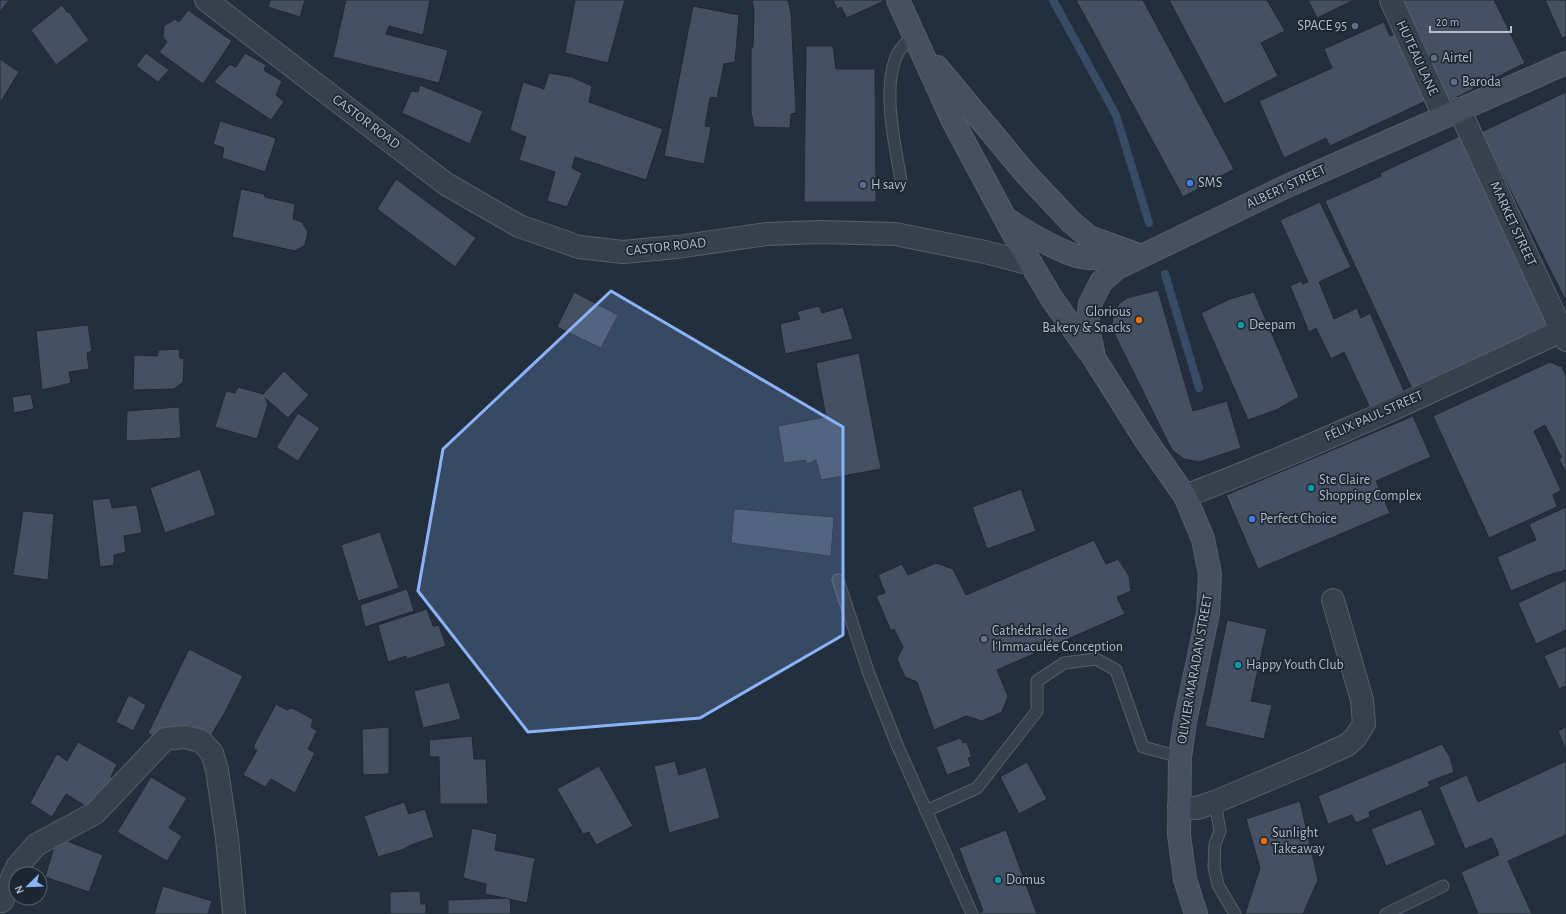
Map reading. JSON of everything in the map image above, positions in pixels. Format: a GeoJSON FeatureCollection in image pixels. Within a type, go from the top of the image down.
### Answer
{"type":"FeatureCollection","features":[{"type":"Feature","properties":{"kind":"main road"},"geometry":{"type":"LineString","coordinates":[[898,0],[916,38],[1026,174],[1071,222],[1089,237],[1142,256]]}},
{"type":"Feature","properties":{"kind":"main road","name":"OLIVIER MARADAN STREET"},"geometry":{"type":"LineString","coordinates":[[916,38],[952,119],[1031,264],[1052,299],[1094,358],[1145,439],[1185,496],[1203,539],[1210,574],[1208,613],[1185,722],[1180,756],[1179,807],[1179,835],[1185,879],[1196,914]]}},
{"type":"Feature","properties":{"kind":"main road","name":"ALBERT STREET"},"geometry":{"type":"LineString","coordinates":[[1005,218],[1019,228],[1062,250],[1081,257],[1109,258],[1142,256],[1285,187],[1451,112],[1566,63]]}},
{"type":"Feature","properties":{"kind":"main road"},"geometry":{"type":"LineString","coordinates":[[1094,358],[1087,326],[1090,304],[1101,282],[1117,268],[1142,256]]}},
{"type":"Feature","properties":{"kind":"street","name":"CASTOR ROAD"},"geometry":{"type":"LineString","coordinates":[[206,0],[446,184],[519,226],[580,247],[623,252],[676,247],[766,234],[820,232],[865,233],[903,236],[985,252],[1031,264]]}},
{"type":"Feature","properties":{"kind":"street","name":"HUTEAU LANE"},"geometry":{"type":"LineString","coordinates":[[1391,0],[1451,112]]}},
{"type":"Feature","properties":{"kind":"street","name":"MARKET STREET"},"geometry":{"type":"LineString","coordinates":[[1451,112],[1564,336]]}},
{"type":"Feature","properties":{"kind":"street","name":"FÉLIX PAUL STREET"},"geometry":{"type":"LineString","coordinates":[[1185,496],[1224,481],[1564,336]]}},
{"type":"Feature","properties":{"kind":"street"},"geometry":{"type":"LineString","coordinates":[[1179,807],[1197,808],[1215,802],[1347,744],[1354,738],[1364,724],[1362,700],[1333,600]]}},
{"type":"Feature","properties":{"kind":"street"},"geometry":{"type":"LineString","coordinates":[[2,901],[17,867],[36,845],[94,813],[165,739],[185,737],[201,741],[212,752],[217,770],[227,838],[234,914]]}},
{"type":"Feature","properties":{"kind":"lane"},"geometry":{"type":"LineString","coordinates":[[901,180],[889,100],[890,82],[898,53],[916,38]]}},
{"type":"Feature","properties":{"kind":"lane"},"geometry":{"type":"LineString","coordinates":[[838,580],[869,674],[898,747],[972,914]]}},
{"type":"Feature","properties":{"kind":"lane"},"geometry":{"type":"LineString","coordinates":[[926,811],[978,788],[1037,711],[1037,681],[1064,663],[1096,659],[1116,670],[1143,747],[1180,756]]}},
{"type":"Feature","properties":{"kind":"lane"},"geometry":{"type":"LineString","coordinates":[[1215,802],[1220,831],[1215,844],[1214,866],[1218,885],[1235,914]]}},
{"type":"Feature","properties":{"kind":"lane"},"geometry":{"type":"LineString","coordinates":[[1386,914],[1443,886]]}},
{"type":"Feature","properties":{"kind":"highlighted area"},"geometry":{"type":"Polygon","coordinates":[[[611,291],[843,427],[843,635],[700,718],[528,732],[418,591],[443,449],[611,291]]]}},
{"type":"Feature","properties":{"kind":"building"},"geometry":{"type":"Polygon","coordinates":[[[0,0],[9,0],[0,12],[0,0]]]}},
{"type":"Feature","properties":{"kind":"building"},"geometry":{"type":"Polygon","coordinates":[[[270,0],[305,0],[300,17],[268,7],[270,0]]]}},
{"type":"Feature","properties":{"kind":"building"},"geometry":{"type":"Polygon","coordinates":[[[346,0],[430,0],[423,35],[389,26],[386,34],[448,50],[439,83],[333,57],[346,0]]]}},
{"type":"Feature","properties":{"kind":"building"},"geometry":{"type":"Polygon","coordinates":[[[575,0],[625,0],[608,63],[565,53],[575,0]]]}},
{"type":"Feature","properties":{"kind":"building"},"geometry":{"type":"Polygon","coordinates":[[[752,0],[788,0],[791,13],[796,113],[791,114],[790,128],[754,127],[751,112],[751,48],[753,47],[754,11],[752,0]]]}},
{"type":"Feature","properties":{"kind":"building"},"geometry":{"type":"Polygon","coordinates":[[[833,0],[886,0],[847,18],[841,7],[837,9],[833,0]]]}},
{"type":"Feature","properties":{"kind":"building"},"geometry":{"type":"Polygon","coordinates":[[[1076,0],[1143,0],[1234,169],[1183,197],[1076,0]]]}},
{"type":"Feature","properties":{"kind":"building"},"geometry":{"type":"Polygon","coordinates":[[[1169,0],[1267,0],[1285,31],[1261,43],[1278,76],[1224,104],[1169,0]]]}},
{"type":"Feature","properties":{"kind":"building"},"geometry":{"type":"Polygon","coordinates":[[[1308,0],[1354,0],[1317,18],[1308,0]]]}},
{"type":"Feature","properties":{"kind":"building"},"geometry":{"type":"Polygon","coordinates":[[[1399,0],[1494,0],[1525,63],[1449,101],[1399,0]]]}},
{"type":"Feature","properties":{"kind":"building"},"geometry":{"type":"Polygon","coordinates":[[[1545,0],[1566,0],[1566,37],[1562,38],[1545,0]]]}},
{"type":"Feature","properties":{"kind":"building"},"geometry":{"type":"Polygon","coordinates":[[[62,5],[68,13],[69,12],[89,40],[56,65],[31,30],[62,5]]]}},
{"type":"Feature","properties":{"kind":"building"},"geometry":{"type":"Polygon","coordinates":[[[693,6],[739,15],[735,62],[724,64],[717,98],[710,98],[705,126],[711,128],[704,164],[664,156],[693,6]]]}},
{"type":"Feature","properties":{"kind":"building"},"geometry":{"type":"Polygon","coordinates":[[[188,10],[232,41],[203,84],[160,53],[167,42],[163,37],[164,26],[175,19],[179,22],[188,10]]]}},
{"type":"Feature","properties":{"kind":"building"},"geometry":{"type":"Polygon","coordinates":[[[1384,22],[1390,36],[1396,34],[1426,101],[1330,146],[1326,138],[1284,158],[1259,101],[1332,68],[1324,49],[1384,22]]]}},
{"type":"Feature","properties":{"kind":"building"},"geometry":{"type":"Polygon","coordinates":[[[806,46],[833,46],[836,69],[875,69],[876,202],[804,202],[806,46]]]}},
{"type":"Feature","properties":{"kind":"building"},"geometry":{"type":"Polygon","coordinates":[[[146,53],[169,70],[158,82],[136,66],[146,53]]]}},
{"type":"Feature","properties":{"kind":"building"},"geometry":{"type":"Polygon","coordinates":[[[245,53],[266,65],[264,69],[265,71],[282,81],[276,95],[284,102],[271,120],[214,82],[230,64],[236,67],[245,53]]]}},
{"type":"Feature","properties":{"kind":"building"},"geometry":{"type":"Polygon","coordinates":[[[0,59],[19,72],[0,103],[0,59]]]}},
{"type":"Feature","properties":{"kind":"building"},"geometry":{"type":"Polygon","coordinates":[[[549,73],[572,77],[592,86],[589,102],[663,129],[646,180],[575,157],[572,168],[582,173],[567,207],[547,201],[555,172],[519,160],[526,137],[510,130],[523,82],[544,89],[549,73]]]}},
{"type":"Feature","properties":{"kind":"building"},"geometry":{"type":"Polygon","coordinates":[[[420,85],[483,111],[470,144],[402,113],[411,91],[418,92],[420,85]]]}},
{"type":"Feature","properties":{"kind":"building"},"geometry":{"type":"Polygon","coordinates":[[[1566,92],[1566,301],[1481,132],[1566,92]]]}},
{"type":"Feature","properties":{"kind":"building"},"geometry":{"type":"Polygon","coordinates":[[[220,121],[276,139],[265,172],[222,158],[224,148],[213,144],[220,121]]]}},
{"type":"Feature","properties":{"kind":"building"},"geometry":{"type":"Polygon","coordinates":[[[1464,134],[1551,327],[1413,391],[1325,201],[1381,176],[1380,173],[1464,134]]]}},
{"type":"Feature","properties":{"kind":"building"},"geometry":{"type":"Polygon","coordinates":[[[396,179],[476,238],[455,267],[377,209],[396,179]]]}},
{"type":"Feature","properties":{"kind":"building"},"geometry":{"type":"Polygon","coordinates":[[[241,189],[264,194],[265,197],[295,204],[293,219],[302,222],[308,232],[305,245],[295,251],[232,237],[241,189]]]}},
{"type":"Feature","properties":{"kind":"building"},"geometry":{"type":"Polygon","coordinates":[[[1320,202],[1351,267],[1319,282],[1334,319],[1357,308],[1361,318],[1370,313],[1404,391],[1370,408],[1344,352],[1331,359],[1316,328],[1309,332],[1290,286],[1301,281],[1303,284],[1308,282],[1280,220],[1320,202]]]}},
{"type":"Feature","properties":{"kind":"building"},"geometry":{"type":"Polygon","coordinates":[[[1158,290],[1193,411],[1227,401],[1241,448],[1199,462],[1184,459],[1173,451],[1169,444],[1114,333],[1112,324],[1113,314],[1119,304],[1127,298],[1158,290]]]}},
{"type":"Feature","properties":{"kind":"building"},"geometry":{"type":"Polygon","coordinates":[[[574,292],[618,315],[601,348],[557,327],[574,292]]]}},
{"type":"Feature","properties":{"kind":"building"},"geometry":{"type":"Polygon","coordinates":[[[1254,292],[1299,397],[1276,410],[1248,420],[1201,313],[1230,299],[1254,292]]]}},
{"type":"Feature","properties":{"kind":"building"},"geometry":{"type":"Polygon","coordinates":[[[819,306],[822,313],[843,307],[853,339],[785,354],[780,324],[800,319],[797,312],[799,311],[819,306]]]}},
{"type":"Feature","properties":{"kind":"building"},"geometry":{"type":"Polygon","coordinates":[[[88,325],[92,351],[87,353],[89,369],[69,372],[71,383],[42,390],[36,331],[88,325]]]}},
{"type":"Feature","properties":{"kind":"building"},"geometry":{"type":"Polygon","coordinates":[[[179,349],[180,358],[184,359],[183,382],[174,389],[133,390],[134,355],[157,356],[158,351],[160,350],[179,349]]]}},
{"type":"Feature","properties":{"kind":"building"},"geometry":{"type":"Polygon","coordinates":[[[859,353],[881,469],[821,480],[816,460],[807,464],[805,460],[784,463],[778,426],[826,417],[816,363],[859,353]]]}},
{"type":"Feature","properties":{"kind":"building"},"geometry":{"type":"Polygon","coordinates":[[[1550,362],[1562,367],[1566,376],[1566,473],[1559,459],[1561,456],[1545,425],[1534,431],[1561,490],[1553,495],[1557,507],[1489,538],[1433,416],[1550,362]]]}},
{"type":"Feature","properties":{"kind":"building"},"geometry":{"type":"Polygon","coordinates":[[[284,371],[309,395],[288,418],[265,398],[268,404],[257,439],[215,427],[226,391],[235,393],[238,387],[263,394],[284,371]]]}},
{"type":"Feature","properties":{"kind":"building"},"geometry":{"type":"Polygon","coordinates":[[[31,394],[34,409],[14,413],[12,397],[31,394]]]}},
{"type":"Feature","properties":{"kind":"building"},"geometry":{"type":"Polygon","coordinates":[[[179,407],[181,438],[126,441],[127,411],[179,407]]]}},
{"type":"Feature","properties":{"kind":"building"},"geometry":{"type":"Polygon","coordinates":[[[298,413],[320,428],[298,461],[277,448],[277,446],[298,413]]]}},
{"type":"Feature","properties":{"kind":"building","name":"Ste Claire Shopping Complex"},"geometry":{"type":"Polygon","coordinates":[[[1413,416],[1431,457],[1376,481],[1390,513],[1258,569],[1226,495],[1413,416]]]}},
{"type":"Feature","properties":{"kind":"building"},"geometry":{"type":"Polygon","coordinates":[[[200,469],[216,515],[165,533],[150,488],[200,469]]]}},
{"type":"Feature","properties":{"kind":"building"},"geometry":{"type":"Polygon","coordinates":[[[1021,489],[1036,531],[987,549],[972,507],[1021,489]]]}},
{"type":"Feature","properties":{"kind":"building"},"geometry":{"type":"Polygon","coordinates":[[[110,498],[112,508],[137,505],[142,533],[124,536],[126,552],[114,555],[114,565],[100,567],[92,500],[110,498]]]}},
{"type":"Feature","properties":{"kind":"building"},"geometry":{"type":"Polygon","coordinates":[[[1566,507],[1566,570],[1552,574],[1511,591],[1497,557],[1536,540],[1529,524],[1566,507]]]}},
{"type":"Feature","properties":{"kind":"building"},"geometry":{"type":"Polygon","coordinates":[[[736,509],[834,517],[831,555],[829,556],[731,543],[734,511],[736,509]]]}},
{"type":"Feature","properties":{"kind":"building"},"geometry":{"type":"Polygon","coordinates":[[[23,511],[54,514],[48,580],[13,575],[23,511]]]}},
{"type":"Feature","properties":{"kind":"building"},"geometry":{"type":"Polygon","coordinates":[[[380,532],[399,588],[358,601],[341,545],[380,532]]]}},
{"type":"Feature","properties":{"kind":"building","name":"Cathédrale de l'Immaculée Conception"},"geometry":{"type":"Polygon","coordinates":[[[1094,540],[1106,564],[1118,559],[1129,576],[1131,591],[1117,597],[1125,614],[997,670],[1008,696],[1002,712],[982,721],[966,716],[934,730],[917,682],[905,677],[897,659],[903,647],[894,629],[891,631],[876,596],[885,593],[878,575],[902,564],[908,575],[936,563],[953,569],[966,595],[1094,540]]]}},
{"type":"Feature","properties":{"kind":"building"},"geometry":{"type":"Polygon","coordinates":[[[1566,580],[1566,630],[1536,644],[1518,603],[1566,580]]]}},
{"type":"Feature","properties":{"kind":"building"},"geometry":{"type":"Polygon","coordinates":[[[407,589],[414,611],[365,627],[360,605],[407,589]]]}},
{"type":"Feature","properties":{"kind":"building"},"geometry":{"type":"Polygon","coordinates":[[[427,609],[433,626],[439,625],[446,646],[407,659],[406,656],[388,662],[378,625],[427,609]]]}},
{"type":"Feature","properties":{"kind":"building","name":"Happy Youth Club"},"geometry":{"type":"Polygon","coordinates":[[[1227,620],[1267,629],[1251,701],[1272,705],[1264,739],[1205,726],[1227,620]]]}},
{"type":"Feature","properties":{"kind":"building"},"geometry":{"type":"Polygon","coordinates":[[[1566,646],[1566,686],[1559,689],[1544,656],[1566,646]]]}},
{"type":"Feature","properties":{"kind":"building"},"geometry":{"type":"Polygon","coordinates":[[[189,649],[243,676],[225,712],[210,737],[208,738],[189,725],[174,750],[148,733],[189,649]]]}},
{"type":"Feature","properties":{"kind":"building"},"geometry":{"type":"Polygon","coordinates":[[[449,682],[461,719],[423,728],[414,691],[449,682]]]}},
{"type":"Feature","properties":{"kind":"building"},"geometry":{"type":"Polygon","coordinates":[[[128,696],[131,696],[146,705],[133,731],[116,722],[128,696]]]}},
{"type":"Feature","properties":{"kind":"building"},"geometry":{"type":"Polygon","coordinates":[[[276,704],[287,710],[291,708],[294,709],[313,719],[311,727],[317,731],[308,749],[315,753],[295,793],[271,779],[265,787],[243,775],[257,750],[254,749],[254,745],[276,704]]]}},
{"type":"Feature","properties":{"kind":"building"},"geometry":{"type":"Polygon","coordinates":[[[389,727],[389,774],[363,775],[362,729],[389,727]]]}},
{"type":"Feature","properties":{"kind":"building"},"geometry":{"type":"Polygon","coordinates":[[[1566,727],[1566,750],[1558,731],[1566,727]]]}},
{"type":"Feature","properties":{"kind":"building"},"geometry":{"type":"Polygon","coordinates":[[[472,736],[474,759],[486,760],[488,804],[440,804],[439,757],[430,757],[429,740],[472,736]]]}},
{"type":"Feature","properties":{"kind":"building"},"geometry":{"type":"Polygon","coordinates":[[[960,738],[963,743],[967,743],[972,757],[968,758],[971,766],[947,775],[936,747],[960,738]]]}},
{"type":"Feature","properties":{"kind":"building"},"geometry":{"type":"Polygon","coordinates":[[[78,742],[117,764],[111,777],[115,780],[92,810],[66,794],[52,817],[30,803],[56,755],[58,754],[67,761],[78,742]]]}},
{"type":"Feature","properties":{"kind":"building"},"geometry":{"type":"Polygon","coordinates":[[[1442,744],[1450,757],[1454,772],[1428,782],[1430,786],[1369,812],[1370,817],[1356,823],[1352,815],[1328,824],[1318,796],[1442,744]]]}},
{"type":"Feature","properties":{"kind":"building"},"geometry":{"type":"Polygon","coordinates":[[[675,761],[679,775],[706,767],[720,818],[669,833],[654,766],[675,761]]]}},
{"type":"Feature","properties":{"kind":"building"},"geometry":{"type":"Polygon","coordinates":[[[1566,761],[1566,835],[1508,861],[1532,914],[1478,914],[1461,872],[1499,855],[1492,838],[1465,849],[1439,787],[1467,775],[1478,802],[1566,761]]]}},
{"type":"Feature","properties":{"kind":"building"},"geometry":{"type":"Polygon","coordinates":[[[1027,762],[1047,799],[1019,814],[1000,777],[1027,762]]]}},
{"type":"Feature","properties":{"kind":"building"},"geometry":{"type":"Polygon","coordinates":[[[599,766],[633,826],[596,845],[589,832],[583,834],[557,789],[599,766]]]}},
{"type":"Feature","properties":{"kind":"building"},"geometry":{"type":"Polygon","coordinates":[[[151,777],[187,798],[169,828],[182,836],[167,861],[117,832],[151,777]]]}},
{"type":"Feature","properties":{"kind":"building"},"geometry":{"type":"Polygon","coordinates":[[[1300,801],[1318,880],[1303,914],[1245,914],[1260,868],[1246,819],[1300,801]]]}},
{"type":"Feature","properties":{"kind":"building"},"geometry":{"type":"Polygon","coordinates":[[[404,802],[409,814],[425,809],[434,837],[404,849],[378,857],[364,816],[404,802]]]}},
{"type":"Feature","properties":{"kind":"building"},"geometry":{"type":"Polygon","coordinates":[[[1421,809],[1436,845],[1386,866],[1371,829],[1421,809]]]}},
{"type":"Feature","properties":{"kind":"building"},"geometry":{"type":"Polygon","coordinates":[[[472,828],[497,834],[495,850],[535,858],[527,903],[485,894],[486,884],[463,878],[472,828]]]}},
{"type":"Feature","properties":{"kind":"building","name":"Domus"},"geometry":{"type":"Polygon","coordinates":[[[1006,830],[1037,914],[976,914],[983,911],[959,848],[1006,830]]]}},
{"type":"Feature","properties":{"kind":"building"},"geometry":{"type":"Polygon","coordinates":[[[57,837],[103,855],[89,892],[48,878],[48,867],[57,837]]]}},
{"type":"Feature","properties":{"kind":"building"},"geometry":{"type":"Polygon","coordinates":[[[163,886],[212,901],[208,914],[154,914],[163,886]]]}},
{"type":"Feature","properties":{"kind":"building"},"geometry":{"type":"Polygon","coordinates":[[[420,891],[421,904],[426,904],[426,914],[390,914],[390,892],[420,891]]]}},
{"type":"Feature","properties":{"kind":"building"},"geometry":{"type":"Polygon","coordinates":[[[510,899],[511,914],[448,914],[448,900],[510,899]]]}},
{"type":"Feature","properties":{"kind":"waterway"},"geometry":{"type":"LineString","coordinates":[[1053,0],[1116,115],[1149,223]]}},
{"type":"Feature","properties":{"kind":"waterway"},"geometry":{"type":"LineString","coordinates":[[1165,274],[1199,388]]}},
{"type":"Feature","properties":{"kind":"place","name":"SPACE 95"},"geometry":{"type":"Point","coordinates":[1355,26]}},
{"type":"Feature","properties":{"kind":"place","name":"Airtel"},"geometry":{"type":"Point","coordinates":[1434,58]}},
{"type":"Feature","properties":{"kind":"place","name":"Baroda"},"geometry":{"type":"Point","coordinates":[1454,82]}},
{"type":"Feature","properties":{"kind":"place","name":"SMS"},"geometry":{"type":"Point","coordinates":[1190,183]}},
{"type":"Feature","properties":{"kind":"place","name":"H savy"},"geometry":{"type":"Point","coordinates":[863,185]}},
{"type":"Feature","properties":{"kind":"place","name":"Glorious Bakery & Snacks"},"geometry":{"type":"Point","coordinates":[1139,320]}},
{"type":"Feature","properties":{"kind":"place","name":"Deepam"},"geometry":{"type":"Point","coordinates":[1241,325]}},
{"type":"Feature","properties":{"kind":"place","name":"Ste Claire Shopping Complex"},"geometry":{"type":"Point","coordinates":[1311,488]}},
{"type":"Feature","properties":{"kind":"place","name":"Perfect Choice"},"geometry":{"type":"Point","coordinates":[1252,519]}},
{"type":"Feature","properties":{"kind":"place","name":"Cathédrale de l'Immaculée Conception"},"geometry":{"type":"Point","coordinates":[984,639]}},
{"type":"Feature","properties":{"kind":"place","name":"Happy Youth Club"},"geometry":{"type":"Point","coordinates":[1238,665]}},
{"type":"Feature","properties":{"kind":"place","name":"Sunlight Takeaway"},"geometry":{"type":"Point","coordinates":[1264,841]}},
{"type":"Feature","properties":{"kind":"place","name":"Domus"},"geometry":{"type":"Point","coordinates":[998,880]}}]}
